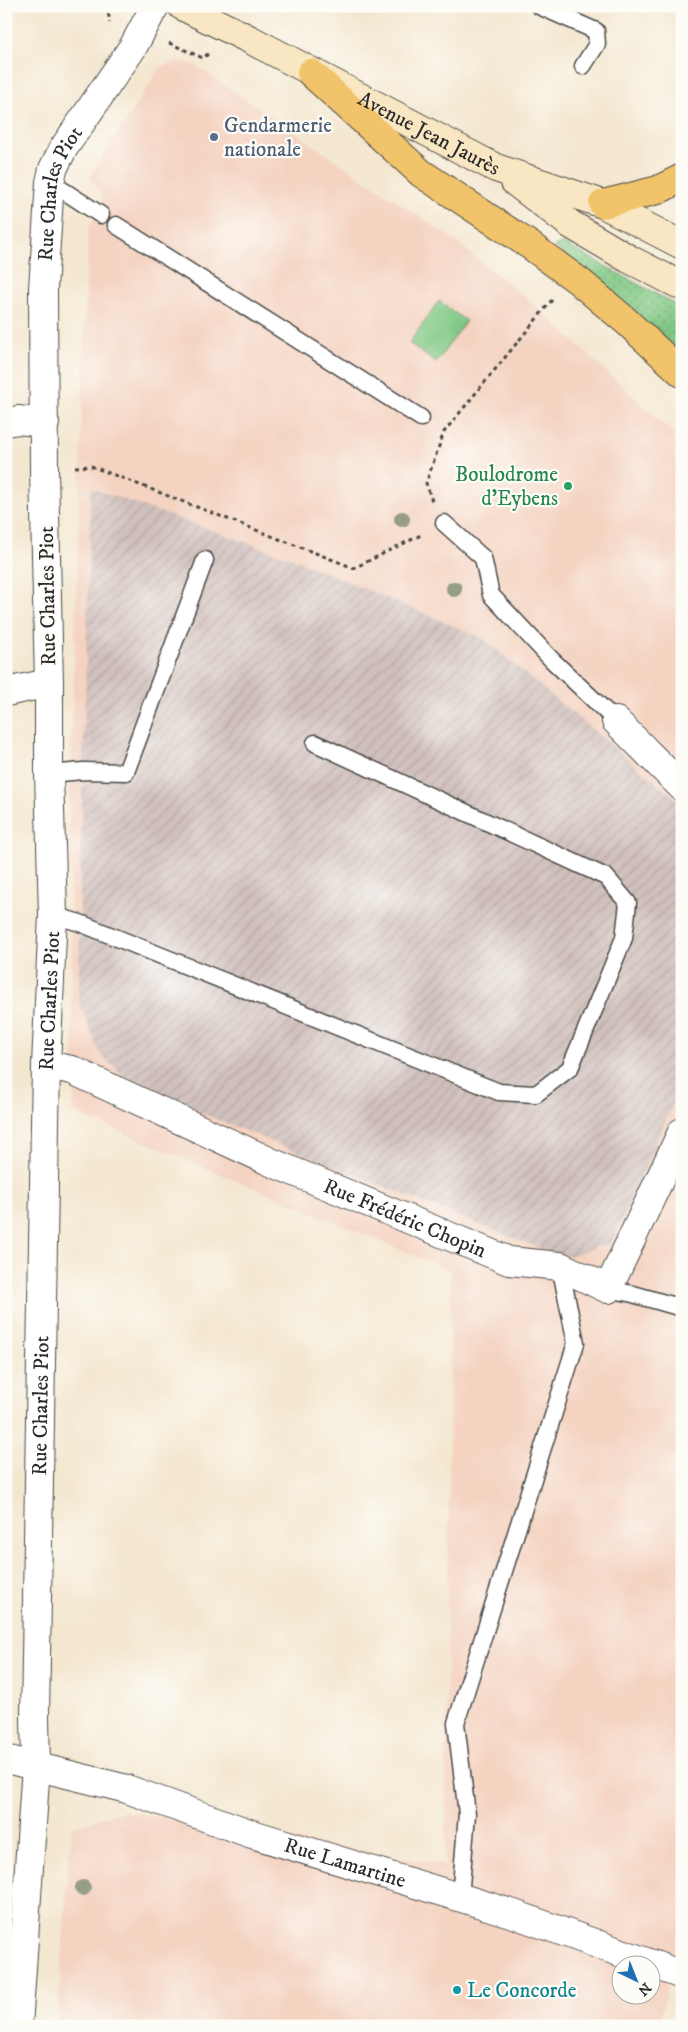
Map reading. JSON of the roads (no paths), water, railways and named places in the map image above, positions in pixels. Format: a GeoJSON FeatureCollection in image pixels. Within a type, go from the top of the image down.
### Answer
{"type":"FeatureCollection","features":[{"type":"Feature","properties":{"kind":"highway"},"geometry":{"type":"LineString","coordinates":[[311,73],[420,173],[531,246],[580,282],[626,321],[682,373]]}},
{"type":"Feature","properties":{"kind":"highway"},"geometry":{"type":"LineString","coordinates":[[602,204],[658,190],[682,178]]}},
{"type":"Feature","properties":{"kind":"main road","name":"Avenue Jean Jaurès"},"geometry":{"type":"LineString","coordinates":[[182,6],[496,168],[602,204],[682,245]]}},
{"type":"Feature","properties":{"kind":"main road"},"geometry":{"type":"LineString","coordinates":[[496,168],[570,224],[630,259],[682,286]]}},
{"type":"Feature","properties":{"kind":"street","name":"Rue Charles Piot"},"geometry":{"type":"LineString","coordinates":[[18,2026],[36,1766],[35,1707],[46,1065],[53,915],[44,470],[43,288],[50,182],[63,148],[133,47],[155,6]]}},
{"type":"Feature","properties":{"kind":"street"},"geometry":{"type":"LineString","coordinates":[[6,422],[18,420],[45,423]]}},
{"type":"Feature","properties":{"kind":"street"},"geometry":{"type":"LineString","coordinates":[[6,692],[49,683]]}},
{"type":"Feature","properties":{"kind":"street"},"geometry":{"type":"LineString","coordinates":[[616,721],[682,787]]}},
{"type":"Feature","properties":{"kind":"street","name":"Rue Frédéric Chopin"},"geometry":{"type":"LineString","coordinates":[[46,1065],[72,1070],[273,1163],[509,1260],[560,1266],[608,1289]]}},
{"type":"Feature","properties":{"kind":"street"},"geometry":{"type":"LineString","coordinates":[[608,1289],[682,1132]]}},
{"type":"Feature","properties":{"kind":"street","name":"Rue Lamartine"},"geometry":{"type":"LineString","coordinates":[[6,1760],[127,1789],[249,1833],[514,1914],[682,1975]]}},
{"type":"Feature","properties":{"kind":"lane"},"geometry":{"type":"LineString","coordinates":[[539,6],[596,31],[597,44],[583,66]]}},
{"type":"Feature","properties":{"kind":"lane"},"geometry":{"type":"LineString","coordinates":[[50,182],[101,215]]}},
{"type":"Feature","properties":{"kind":"lane"},"geometry":{"type":"LineString","coordinates":[[116,225],[420,418]]}},
{"type":"Feature","properties":{"kind":"lane"},"geometry":{"type":"LineString","coordinates":[[444,523],[483,558],[492,595],[552,660],[616,721]]}},
{"type":"Feature","properties":{"kind":"lane"},"geometry":{"type":"LineString","coordinates":[[49,774],[83,771],[126,772],[205,560]]}},
{"type":"Feature","properties":{"kind":"lane"},"geometry":{"type":"LineString","coordinates":[[53,915],[80,923],[498,1092],[536,1094],[570,1068],[624,938],[628,902],[606,877],[315,743]]}},
{"type":"Feature","properties":{"kind":"lane"},"geometry":{"type":"LineString","coordinates":[[460,1898],[467,1814],[456,1724],[576,1343],[560,1266]]}},
{"type":"Feature","properties":{"kind":"lane"},"geometry":{"type":"LineString","coordinates":[[608,1289],[682,1308]]}},
{"type":"Feature","properties":{"kind":"place","name":"Gendarmerie nationale"},"geometry":{"type":"Point","coordinates":[214,137]}},
{"type":"Feature","properties":{"kind":"place","name":"Boulodrome d'Eybens"},"geometry":{"type":"Point","coordinates":[568,486]}},
{"type":"Feature","properties":{"kind":"place","name":"Le Concorde"},"geometry":{"type":"Point","coordinates":[457,1990]}}]}
